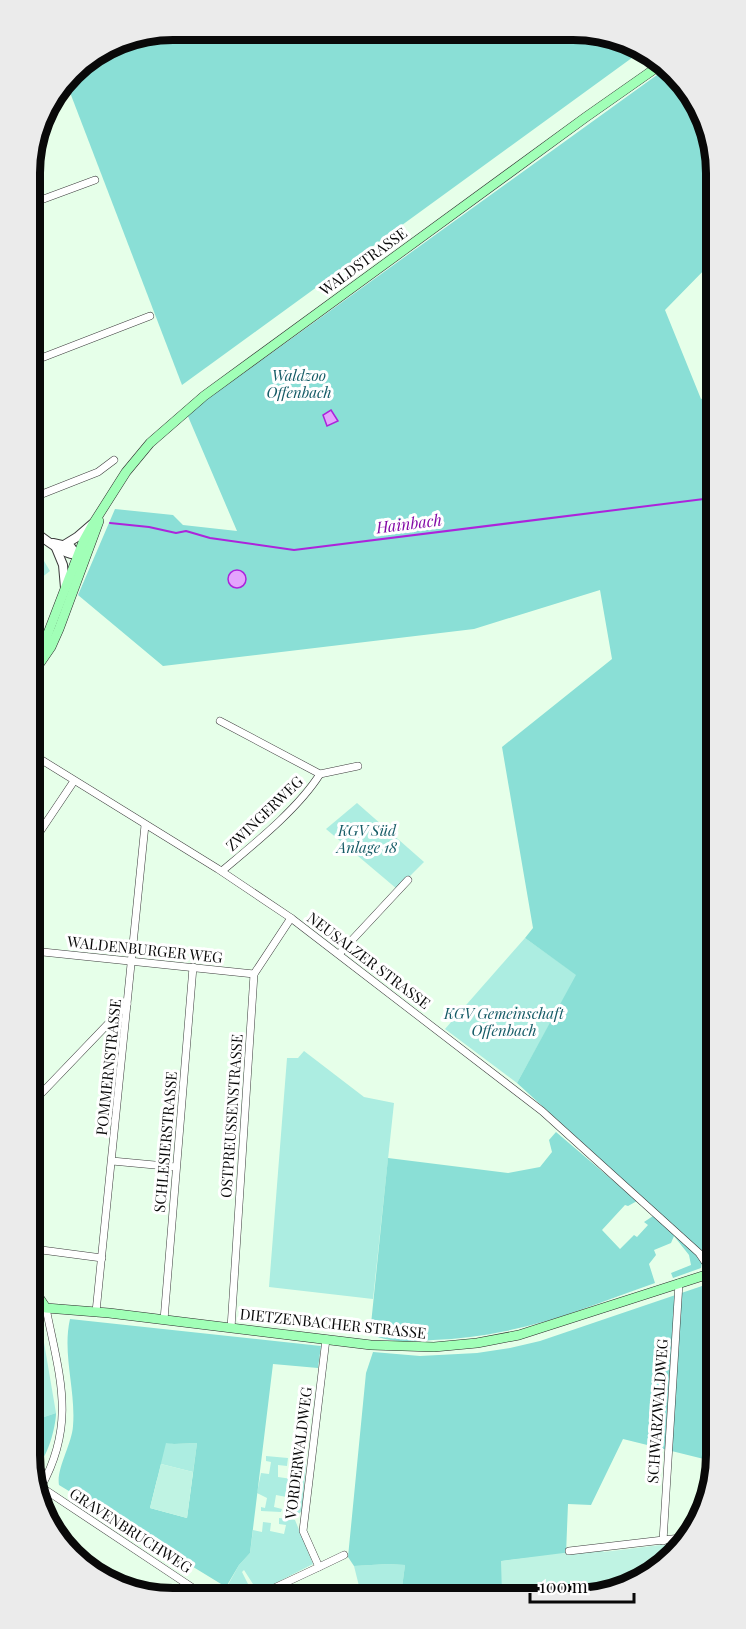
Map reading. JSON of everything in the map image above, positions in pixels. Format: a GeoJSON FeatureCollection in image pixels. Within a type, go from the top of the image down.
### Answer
{"type":"FeatureCollection","features":[{"type":"Feature","properties":{"kind":"main road","name":"WALDSTRASSE"},"geometry":{"type":"LineString","coordinates":[[41,661],[55,638],[81,569],[83,554],[93,524],[126,472],[150,443],[204,396],[654,69]]}},
{"type":"Feature","properties":{"kind":"main road","name":"WALDSTRASSE"},"geometry":{"type":"LineString","coordinates":[[41,649],[65,588],[105,506]]}},
{"type":"Feature","properties":{"kind":"main road","name":"DIETZENBACHER STRASSE"},"geometry":{"type":"LineString","coordinates":[[46,1308],[422,1348],[490,1341],[544,1328],[705,1275]]}},
{"type":"Feature","properties":{"kind":"main road"},"geometry":{"type":"LineString","coordinates":[[40,1299],[46,1308]]}},
{"type":"Feature","properties":{"kind":"street"},"geometry":{"type":"LineString","coordinates":[[41,200],[95,180]]}},
{"type":"Feature","properties":{"kind":"street"},"geometry":{"type":"LineString","coordinates":[[41,358],[150,316]]}},
{"type":"Feature","properties":{"kind":"street"},"geometry":{"type":"LineString","coordinates":[[41,495],[98,472],[114,460]]}},
{"type":"Feature","properties":{"kind":"street"},"geometry":{"type":"LineString","coordinates":[[64,544],[93,524]]}},
{"type":"Feature","properties":{"kind":"street"},"geometry":{"type":"LineString","coordinates":[[41,536],[64,552],[83,554]]}},
{"type":"Feature","properties":{"kind":"street"},"geometry":{"type":"LineString","coordinates":[[52,543],[64,544],[83,554]]}},
{"type":"Feature","properties":{"kind":"street"},"geometry":{"type":"LineString","coordinates":[[52,543],[61,560],[65,588]]}},
{"type":"Feature","properties":{"kind":"street"},"geometry":{"type":"LineString","coordinates":[[220,721],[320,774]]}},
{"type":"Feature","properties":{"kind":"street","name":"NEUSALZER STRASSE"},"geometry":{"type":"LineString","coordinates":[[41,759],[222,871],[339,954],[542,1111],[705,1261]]}},
{"type":"Feature","properties":{"kind":"street","name":"ZWINGERWEG"},"geometry":{"type":"LineString","coordinates":[[222,871],[265,834],[313,786],[320,774],[358,765]]}},
{"type":"Feature","properties":{"kind":"street"},"geometry":{"type":"LineString","coordinates":[[40,831],[74,781]]}},
{"type":"Feature","properties":{"kind":"street","name":"POMMERNSTRASSE"},"geometry":{"type":"LineString","coordinates":[[96,1312],[145,825]]}},
{"type":"Feature","properties":{"kind":"street"},"geometry":{"type":"LineString","coordinates":[[339,954],[408,880]]}},
{"type":"Feature","properties":{"kind":"street","name":"OSTPREUSSENSTRASSE"},"geometry":{"type":"LineString","coordinates":[[231,1328],[254,974],[291,918]]}},
{"type":"Feature","properties":{"kind":"street","name":"WALDENBURGER WEG"},"geometry":{"type":"LineString","coordinates":[[40,951],[254,974]]}},
{"type":"Feature","properties":{"kind":"street","name":"SCHLESIERSTRASSE"},"geometry":{"type":"LineString","coordinates":[[164,1320],[194,967]]}},
{"type":"Feature","properties":{"kind":"street"},"geometry":{"type":"LineString","coordinates":[[40,1094],[128,1003]]}},
{"type":"Feature","properties":{"kind":"street"},"geometry":{"type":"LineString","coordinates":[[112,1161],[176,1167]]}},
{"type":"Feature","properties":{"kind":"street"},"geometry":{"type":"LineString","coordinates":[[40,1250],[102,1258]]}},
{"type":"Feature","properties":{"kind":"street","name":"SCHWARZWALDWEG"},"geometry":{"type":"LineString","coordinates":[[663,1540],[679,1283]]}},
{"type":"Feature","properties":{"kind":"street"},"geometry":{"type":"LineString","coordinates":[[43,1476],[58,1446],[63,1418],[61,1386],[46,1308]]}},
{"type":"Feature","properties":{"kind":"street","name":"VORDERWALDWEG"},"geometry":{"type":"LineString","coordinates":[[319,1567],[303,1531],[326,1339]]}},
{"type":"Feature","properties":{"kind":"street","name":"GRAVENBRUCHWEG"},"geometry":{"type":"LineString","coordinates":[[45,1490],[193,1588]]}},
{"type":"Feature","properties":{"kind":"street"},"geometry":{"type":"LineString","coordinates":[[569,1551],[676,1539]]}},
{"type":"Feature","properties":{"kind":"street"},"geometry":{"type":"LineString","coordinates":[[274,1588],[345,1555]]}},
{"type":"Feature","properties":{"kind":"green space"},"geometry":{"type":"Polygon","coordinates":[[[572,40],[598,43],[634,56],[182,385],[70,92],[79,79],[100,63],[131,48],[165,41],[572,40]]]}},
{"type":"Feature","properties":{"kind":"green space","name":"Waldzoo Offenbach"},"geometry":{"type":"Polygon","coordinates":[[[659,73],[688,107],[701,139],[704,156],[706,268],[665,310],[701,399],[706,397],[705,1254],[517,1083],[576,975],[525,938],[533,928],[502,747],[612,659],[600,590],[474,629],[163,666],[78,595],[115,509],[173,515],[183,525],[237,531],[187,414],[659,73]]]}},
{"type":"Feature","properties":{"kind":"green space"},"geometry":{"type":"Polygon","coordinates":[[[44,561],[50,571],[41,578],[41,562],[44,561]]]}},
{"type":"Feature","properties":{"kind":"green space","name":"KGV Süd Anlage 18"},"geometry":{"type":"Polygon","coordinates":[[[357,803],[424,862],[397,889],[326,829],[357,803]]]}},
{"type":"Feature","properties":{"kind":"green space","name":"KGV Gemeinschaft Offenbach"},"geometry":{"type":"Polygon","coordinates":[[[525,938],[577,975],[517,1083],[445,1029],[525,938]]]}},
{"type":"Feature","properties":{"kind":"green space"},"geometry":{"type":"Polygon","coordinates":[[[304,1051],[364,1097],[394,1103],[373,1299],[269,1287],[287,1058],[298,1058],[304,1051]]]}},
{"type":"Feature","properties":{"kind":"green space"},"geometry":{"type":"Polygon","coordinates":[[[556,1132],[637,1201],[628,1206],[625,1205],[602,1230],[620,1249],[634,1235],[637,1237],[648,1225],[644,1222],[653,1216],[696,1254],[702,1261],[701,1268],[673,1278],[671,1273],[691,1265],[689,1255],[674,1236],[671,1243],[654,1250],[656,1255],[649,1264],[655,1283],[563,1316],[525,1327],[461,1338],[401,1341],[370,1334],[388,1158],[508,1173],[540,1167],[552,1152],[549,1140],[556,1132]]]}},
{"type":"Feature","properties":{"kind":"green space"},"geometry":{"type":"Polygon","coordinates":[[[702,1286],[705,1290],[705,1459],[623,1439],[591,1505],[568,1504],[566,1554],[502,1561],[502,1588],[402,1588],[405,1565],[354,1566],[348,1557],[366,1373],[373,1352],[420,1356],[477,1353],[540,1341],[702,1286]]]}},
{"type":"Feature","properties":{"kind":"green space"},"geometry":{"type":"Polygon","coordinates":[[[70,1319],[321,1346],[318,1368],[273,1364],[250,1553],[239,1565],[226,1587],[59,1485],[60,1472],[73,1426],[68,1332],[70,1319]],[[166,1443],[150,1508],[187,1518],[197,1443],[166,1443]]]}},
{"type":"Feature","properties":{"kind":"green space"},"geometry":{"type":"Polygon","coordinates":[[[40,1320],[56,1413],[40,1418],[40,1320]]]}},
{"type":"Feature","properties":{"kind":"green space"},"geometry":{"type":"Polygon","coordinates":[[[56,1413],[53,1434],[41,1461],[40,1456],[40,1418],[56,1413]]]}},
{"type":"Feature","properties":{"kind":"green space"},"geometry":{"type":"Polygon","coordinates":[[[122,1431],[174,1444],[197,1443],[193,1472],[161,1464],[157,1480],[122,1431]]]}},
{"type":"Feature","properties":{"kind":"green space"},"geometry":{"type":"Polygon","coordinates":[[[266,1456],[288,1458],[287,1466],[278,1465],[278,1477],[292,1479],[292,1474],[301,1474],[302,1466],[293,1464],[293,1459],[302,1460],[306,1464],[302,1511],[296,1516],[287,1515],[287,1508],[296,1509],[297,1499],[276,1495],[274,1507],[282,1509],[281,1512],[261,1511],[261,1507],[265,1508],[267,1498],[257,1493],[261,1473],[269,1474],[271,1462],[266,1461],[266,1456]]]}},
{"type":"Feature","properties":{"kind":"green space"},"geometry":{"type":"Polygon","coordinates":[[[279,1518],[295,1520],[313,1564],[266,1588],[255,1588],[244,1570],[242,1572],[250,1588],[226,1588],[239,1565],[250,1553],[253,1530],[262,1532],[263,1522],[271,1523],[270,1531],[284,1534],[286,1525],[279,1524],[279,1518]]]}},
{"type":"Feature","properties":{"kind":"green space"},"geometry":{"type":"Polygon","coordinates":[[[405,1565],[402,1588],[360,1588],[354,1566],[405,1565]]]}},
{"type":"Feature","properties":{"kind":"shaded area"},"geometry":{"type":"Polygon","coordinates":[[[331,410],[338,421],[327,426],[323,415],[331,410]]]}},
{"type":"Feature","properties":{"kind":"shaded area"},"geometry":{"type":"Polygon","coordinates":[[[233,570],[241,570],[246,575],[244,586],[233,588],[228,583],[228,575],[233,570]]]}},
{"type":"Feature","properties":{"kind":"shaded area"},"geometry":{"type":"Polygon","coordinates":[[[161,1464],[193,1472],[187,1518],[150,1508],[161,1464]]]}},
{"type":"Feature","properties":{"kind":"shaded area"},"geometry":{"type":"Polygon","coordinates":[[[671,1544],[646,1566],[631,1575],[607,1584],[572,1588],[502,1588],[501,1561],[603,1548],[604,1552],[671,1544]]]}},
{"type":"Feature","properties":{"kind":"waterway","name":"Hainbach"},"geometry":{"type":"LineString","coordinates":[[110,523],[149,527],[176,533],[186,531],[210,538],[294,550],[706,499]]}}]}
